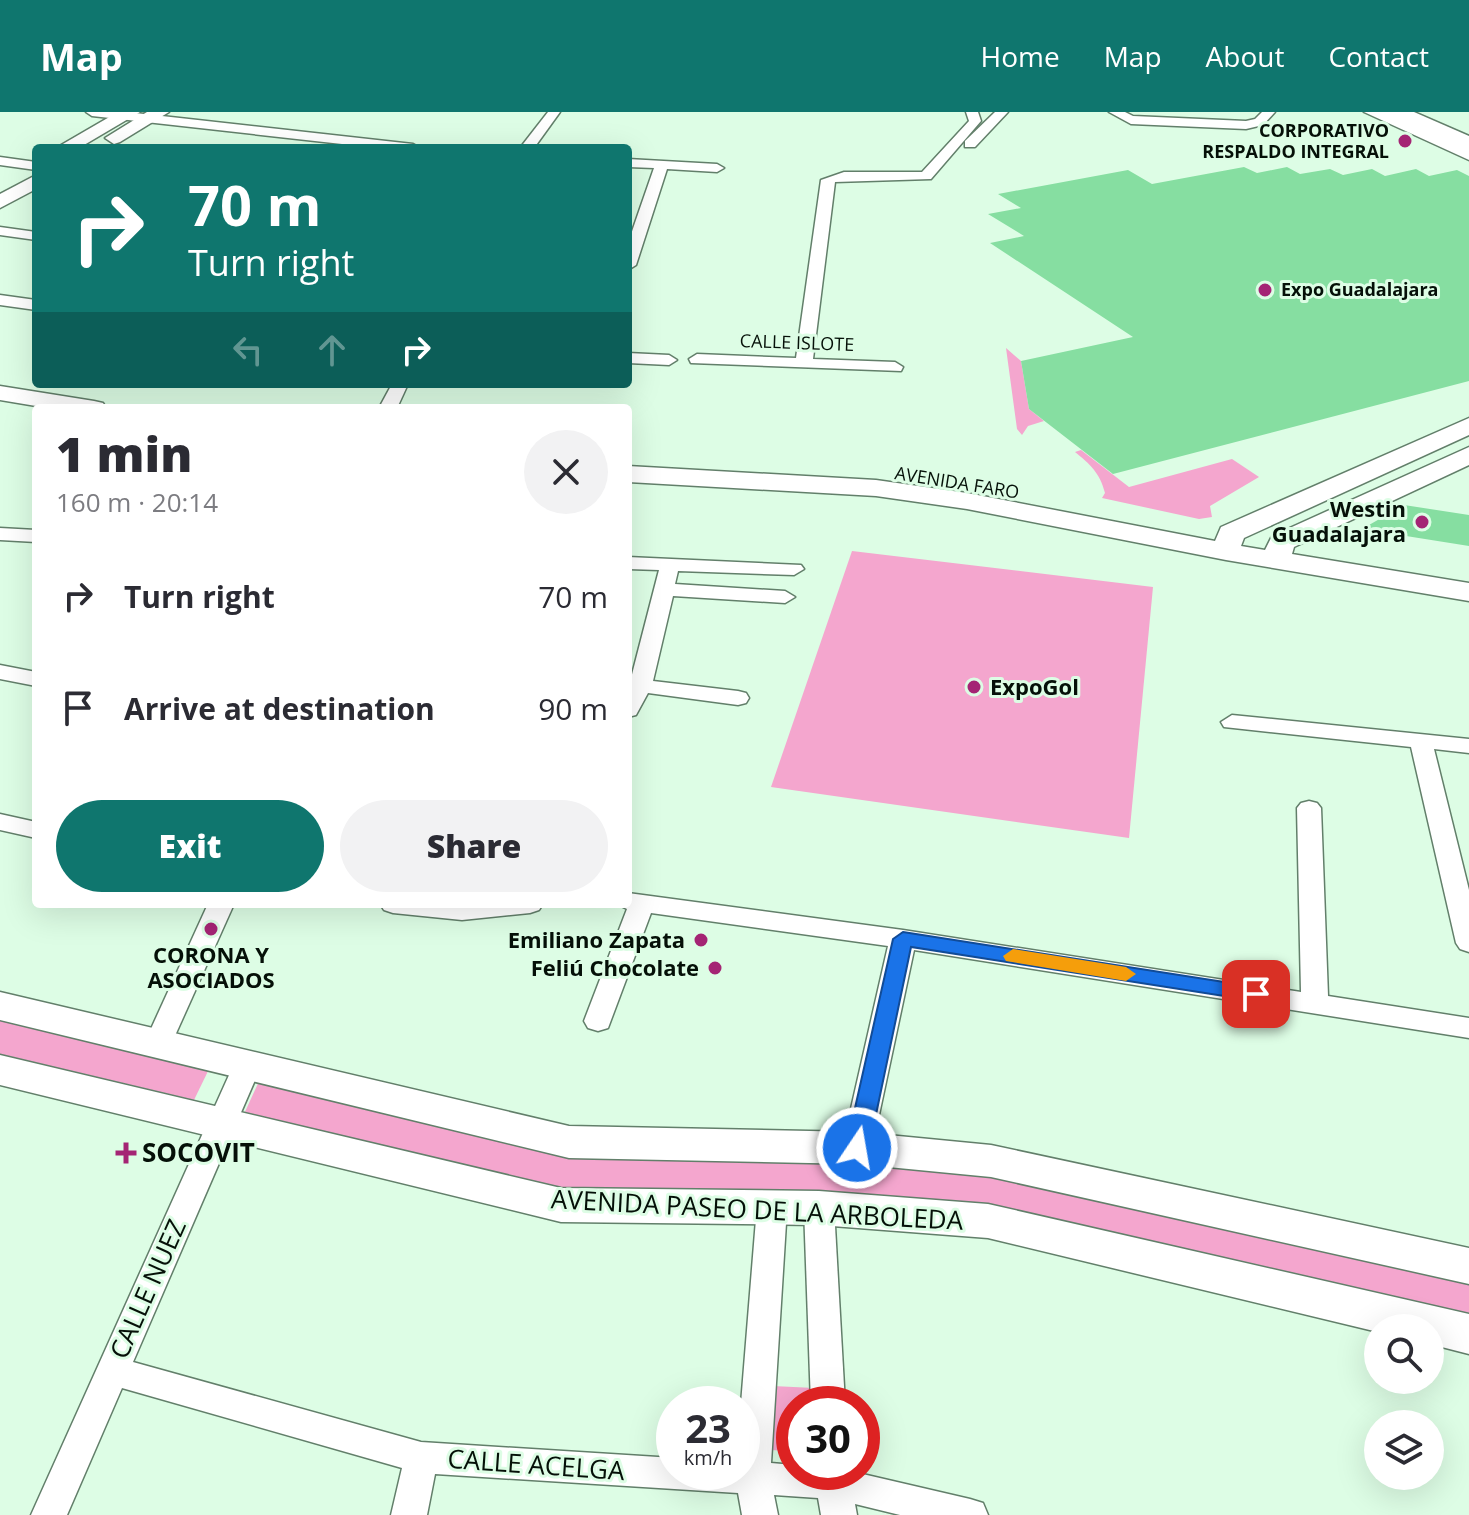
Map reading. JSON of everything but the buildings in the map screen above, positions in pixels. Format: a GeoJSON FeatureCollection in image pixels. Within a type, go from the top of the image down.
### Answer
{"type":"FeatureCollection","features":[{"type":"Feature","properties":{"kind":"main road"},"geometry":{"type":"LineString","coordinates":[[1397,112],[1469,143]]}},
{"type":"Feature","properties":{"kind":"street"},"geometry":{"type":"LineString","coordinates":[[92,112],[141,115],[380,144]]}},
{"type":"Feature","properties":{"kind":"street"},"geometry":{"type":"LineString","coordinates":[[530,144],[554,112]]}},
{"type":"Feature","properties":{"kind":"street"},"geometry":{"type":"LineString","coordinates":[[944,158],[945,151],[975,121],[972,112]]}},
{"type":"Feature","properties":{"kind":"street"},"geometry":{"type":"LineString","coordinates":[[804,364],[828,180],[844,176],[922,177],[944,158],[960,153],[1002,112]]}},
{"type":"Feature","properties":{"kind":"street"},"geometry":{"type":"LineString","coordinates":[[1115,112],[1131,120],[1246,125],[1259,122],[1269,112]]}},
{"type":"Feature","properties":{"kind":"street"},"geometry":{"type":"LineString","coordinates":[[1373,112],[1469,154]]}},
{"type":"Feature","properties":{"kind":"street"},"geometry":{"type":"LineString","coordinates":[[1423,112],[1469,132]]}},
{"type":"Feature","properties":{"kind":"street"},"geometry":{"type":"LineString","coordinates":[[74,144],[141,115]]}},
{"type":"Feature","properties":{"kind":"street"},"geometry":{"type":"LineString","coordinates":[[101,144],[141,115]]}},
{"type":"Feature","properties":{"kind":"street"},"geometry":{"type":"LineString","coordinates":[[0,161],[32,168]]}},
{"type":"Feature","properties":{"kind":"street"},"geometry":{"type":"LineString","coordinates":[[632,163],[717,168]]}},
{"type":"Feature","properties":{"kind":"street"},"geometry":{"type":"LineString","coordinates":[[632,253],[662,165]]}},
{"type":"Feature","properties":{"kind":"street"},"geometry":{"type":"LineString","coordinates":[[0,184],[32,170]]}},
{"type":"Feature","properties":{"kind":"street"},"geometry":{"type":"LineString","coordinates":[[0,202],[32,172]]}},
{"type":"Feature","properties":{"kind":"street"},"geometry":{"type":"LineString","coordinates":[[0,231],[32,235]]}},
{"type":"Feature","properties":{"kind":"street"},"geometry":{"type":"LineString","coordinates":[[0,300],[32,304]]}},
{"type":"Feature","properties":{"kind":"street"},"geometry":{"type":"LineString","coordinates":[[632,358],[669,360]]}},
{"type":"Feature","properties":{"kind":"street","name":"CALLE ISLOTE"},"geometry":{"type":"LineString","coordinates":[[697,359],[895,367]]}},
{"type":"Feature","properties":{"kind":"street"},"geometry":{"type":"LineString","coordinates":[[0,393],[69,404]]}},
{"type":"Feature","properties":{"kind":"street"},"geometry":{"type":"LineString","coordinates":[[0,414],[32,419]]}},
{"type":"Feature","properties":{"kind":"street"},"geometry":{"type":"LineString","coordinates":[[1229,542],[1469,426]]}},
{"type":"Feature","properties":{"kind":"street"},"geometry":{"type":"LineString","coordinates":[[1279,551],[1358,507],[1469,455]]}},
{"type":"Feature","properties":{"kind":"street","name":"AVENIDA FARO"},"geometry":{"type":"LineString","coordinates":[[632,456],[871,469],[981,485],[1229,542]]}},
{"type":"Feature","properties":{"kind":"street"},"geometry":{"type":"LineString","coordinates":[[1358,507],[1377,485],[1379,468]]}},
{"type":"Feature","properties":{"kind":"street","name":"AVENIDA FARO"},"geometry":{"type":"LineString","coordinates":[[632,474],[876,488],[1279,551]]}},
{"type":"Feature","properties":{"kind":"street"},"geometry":{"type":"LineString","coordinates":[[0,534],[32,536]]}},
{"type":"Feature","properties":{"kind":"street"},"geometry":{"type":"LineString","coordinates":[[1279,551],[1469,573]]}},
{"type":"Feature","properties":{"kind":"street"},"geometry":{"type":"LineString","coordinates":[[1279,551],[1469,592]]}},
{"type":"Feature","properties":{"kind":"street"},"geometry":{"type":"LineString","coordinates":[[632,563],[794,569]]}},
{"type":"Feature","properties":{"kind":"street"},"geometry":{"type":"LineString","coordinates":[[632,703],[641,686],[670,564]]}},
{"type":"Feature","properties":{"kind":"street"},"geometry":{"type":"LineString","coordinates":[[664,589],[785,597]]}},
{"type":"Feature","properties":{"kind":"street"},"geometry":{"type":"LineString","coordinates":[[0,672],[32,678]]}},
{"type":"Feature","properties":{"kind":"street"},"geometry":{"type":"LineString","coordinates":[[641,686],[738,698]]}},
{"type":"Feature","properties":{"kind":"street"},"geometry":{"type":"LineString","coordinates":[[1232,722],[1469,746]]}},
{"type":"Feature","properties":{"kind":"street"},"geometry":{"type":"LineString","coordinates":[[1421,741],[1469,943]]}},
{"type":"Feature","properties":{"kind":"street"},"geometry":{"type":"LineString","coordinates":[[1309,808],[1315,1003]]}},
{"type":"Feature","properties":{"kind":"street"},"geometry":{"type":"LineString","coordinates":[[0,822],[32,829]]}},
{"type":"Feature","properties":{"kind":"street"},"geometry":{"type":"LineString","coordinates":[[598,1021],[635,902],[903,939],[1469,1028]]}},
{"type":"Feature","properties":{"kind":"street"},"geometry":{"type":"LineString","coordinates":[[159,1042],[219,908]]}},
{"type":"Feature","properties":{"kind":"street"},"geometry":{"type":"LineString","coordinates":[[432,908],[462,911],[491,908]]}},
{"type":"Feature","properties":{"kind":"street"},"geometry":{"type":"LineString","coordinates":[[857,1148],[903,939]]}},
{"type":"Feature","properties":{"kind":"street"},"geometry":{"type":"LineString","coordinates":[[0,1006],[569,1142],[857,1148],[991,1161],[1469,1266]]}},
{"type":"Feature","properties":{"kind":"street","name":"CALLE NUEZ"},"geometry":{"type":"LineString","coordinates":[[49,1515],[248,1064]]}},
{"type":"Feature","properties":{"kind":"street","name":"AVENIDA PASEO DE LA ARBOLEDA"},"geometry":{"type":"LineString","coordinates":[[0,1070],[561,1205],[819,1208],[988,1221],[1469,1334]]}},
{"type":"Feature","properties":{"kind":"street"},"geometry":{"type":"LineString","coordinates":[[759,1386],[772,1207]]}},
{"type":"Feature","properties":{"kind":"street"},"geometry":{"type":"LineString","coordinates":[[819,1208],[827,1386]]}},
{"type":"Feature","properties":{"kind":"street","name":"CALLE ACELGA"},"geometry":{"type":"LineString","coordinates":[[111,1370],[421,1458],[656,1472]]}},
{"type":"Feature","properties":{"kind":"street"},"geometry":{"type":"LineString","coordinates":[[409,1515],[421,1458]]}},
{"type":"Feature","properties":{"kind":"street"},"geometry":{"type":"LineString","coordinates":[[755,1490],[760,1515]]}},
{"type":"Feature","properties":{"kind":"street","name":"CALLE ACELGA"},"geometry":{"type":"LineString","coordinates":[[834,1490],[970,1515]]}},
{"type":"Feature","properties":{"kind":"shaded area"},"geometry":{"type":"Polygon","coordinates":[[[1006,348],[1021,361],[1029,409],[1044,421],[1028,426],[1022,435],[1017,429],[1006,348]]]}},
{"type":"Feature","properties":{"kind":"shaded area"},"geometry":{"type":"Polygon","coordinates":[[[1081,450],[1129,487],[1232,459],[1259,477],[1210,506],[1212,517],[1199,519],[1102,498],[1105,493],[1097,474],[1075,452],[1081,450]]]}},
{"type":"Feature","properties":{"kind":"shaded area","name":"ExpoGol"},"geometry":{"type":"Polygon","coordinates":[[[852,551],[1153,587],[1129,838],[771,787],[852,551]]]}},
{"type":"Feature","properties":{"kind":"shaded area"},"geometry":{"type":"Polygon","coordinates":[[[0,1016],[211,1065],[194,1100],[0,1054],[0,1016]]]}},
{"type":"Feature","properties":{"kind":"shaded area"},"geometry":{"type":"Polygon","coordinates":[[[260,1079],[567,1153],[976,1169],[1469,1283],[1469,1317],[949,1202],[558,1192],[244,1114],[260,1079]]]}},
{"type":"Feature","properties":{"kind":"shaded area"},"geometry":{"type":"Polygon","coordinates":[[[773,1386],[776,1386],[776,1450],[769,1450],[773,1386]]]}},
{"type":"Feature","properties":{"kind":"slow traffic"},"geometry":{"type":"LineString","coordinates":[[1013,956],[1126,974]]}},
{"type":"Feature","properties":{"kind":"place","name":"CORPORATIVO RESPALDO INTEGRAL"},"geometry":{"type":"Point","coordinates":[1405,141]}},
{"type":"Feature","properties":{"kind":"place","name":"Expo Guadalajara"},"geometry":{"type":"Point","coordinates":[1265,290]}},
{"type":"Feature","properties":{"kind":"place","name":"Westin Guadalajara"},"geometry":{"type":"Point","coordinates":[1422,522]}},
{"type":"Feature","properties":{"kind":"place","name":"ExpoGol"},"geometry":{"type":"Point","coordinates":[974,687]}},
{"type":"Feature","properties":{"kind":"place","name":"CORONA Y ASOCIADOS"},"geometry":{"type":"Point","coordinates":[211,929]}},
{"type":"Feature","properties":{"kind":"place","name":"Emiliano Zapata"},"geometry":{"type":"Point","coordinates":[701,940]}},
{"type":"Feature","properties":{"kind":"place","name":"Feliú Chocolate"},"geometry":{"type":"Point","coordinates":[715,968]}},
{"type":"Feature","properties":{"kind":"place","name":"SOCOVIT"},"geometry":{"type":"Point","coordinates":[126,1153]}},
{"type":"Feature","properties":{"kind":"route"},"geometry":{"type":"LineString","coordinates":[[857,1148],[903,939],[1256,994]]}}]}
